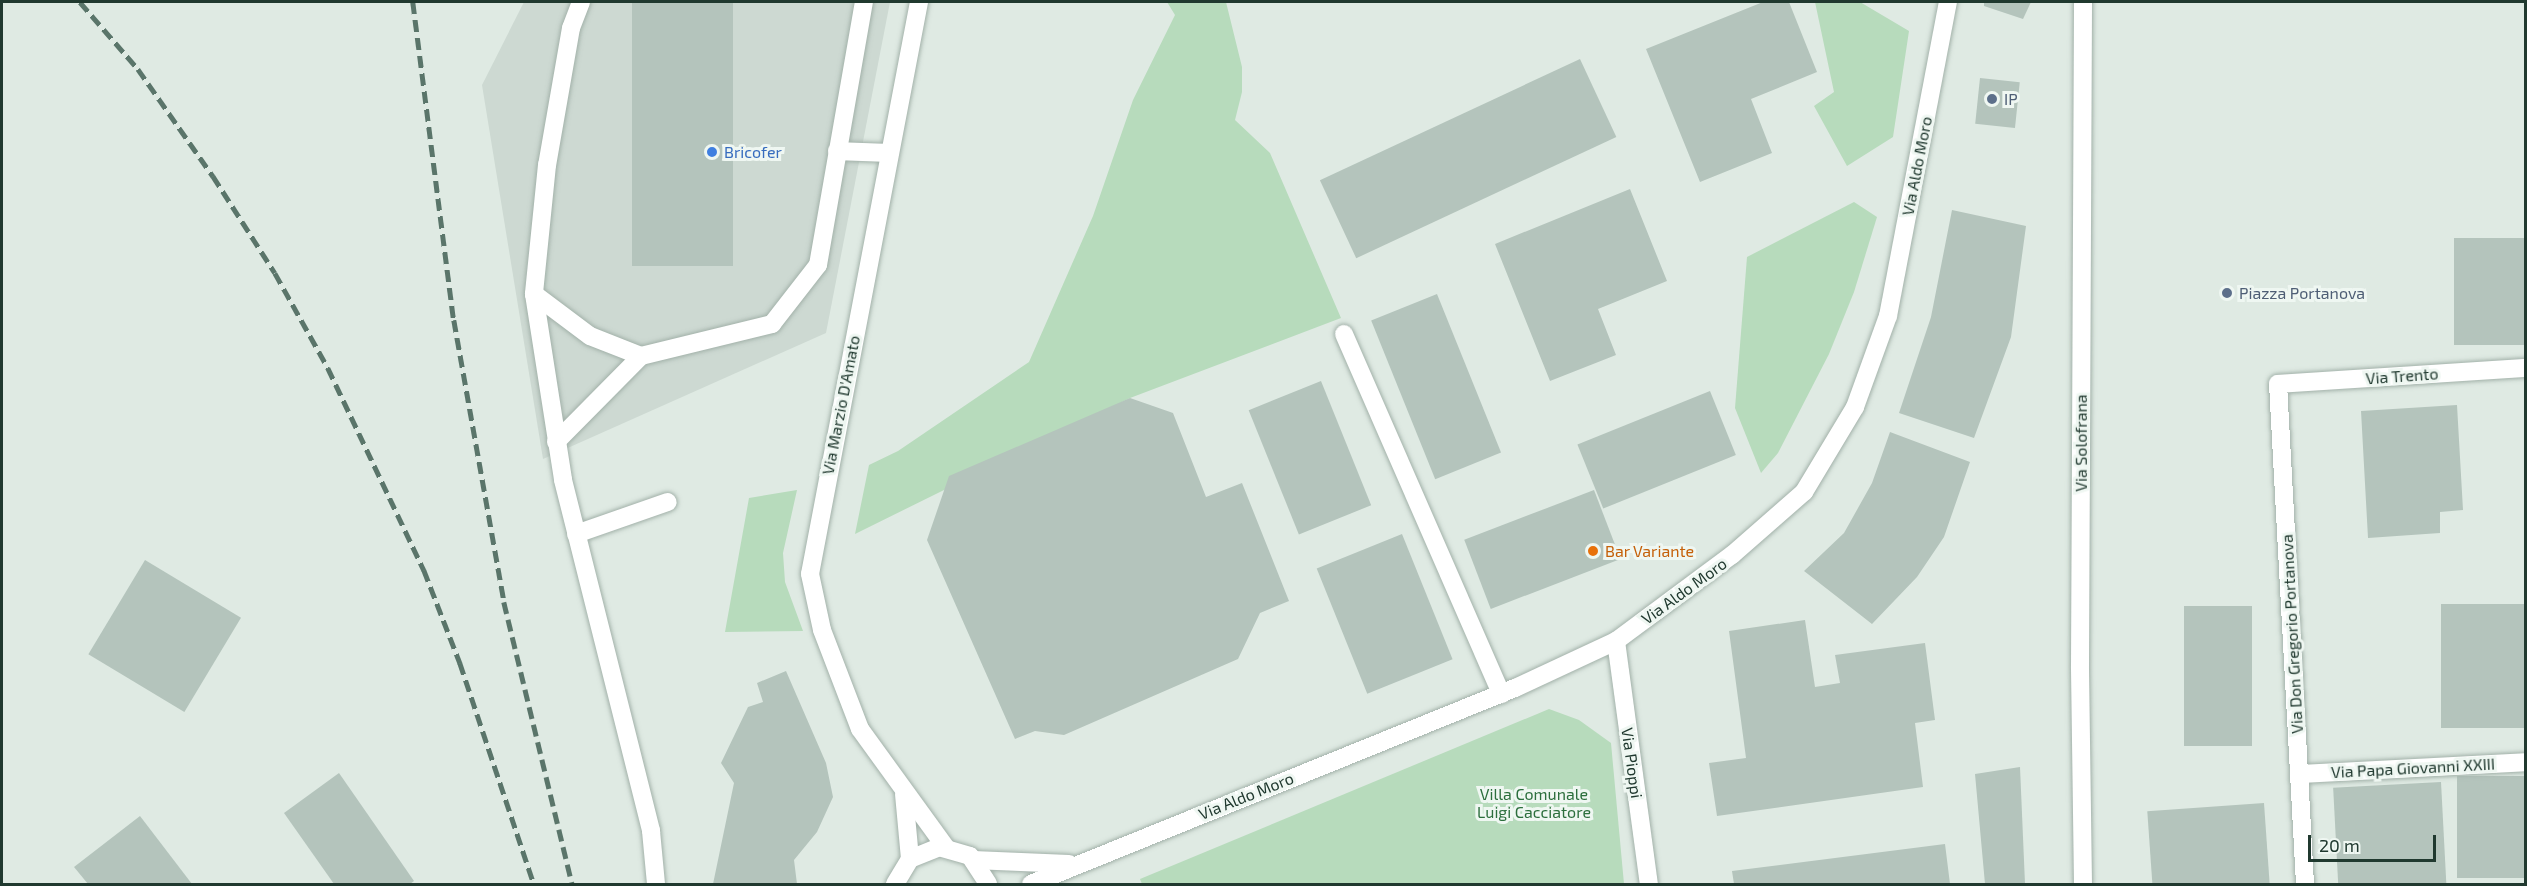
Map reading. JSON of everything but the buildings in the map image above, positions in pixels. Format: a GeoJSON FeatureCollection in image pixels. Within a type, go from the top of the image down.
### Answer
{"type":"FeatureCollection","features":[{"type":"Feature","properties":{"kind":"street"},"geometry":{"type":"LineString","coordinates":[[581,2],[571,28],[547,165],[534,294],[556,442],[576,534],[651,831],[656,885]]}},
{"type":"Feature","properties":{"kind":"street"},"geometry":{"type":"LineString","coordinates":[[556,442],[641,356],[772,324],[818,265],[864,2]]}},
{"type":"Feature","properties":{"kind":"street","name":"Via Marzio D'Amato"},"geometry":{"type":"LineString","coordinates":[[919,2],[888,153],[810,574],[822,630],[860,729],[903,792],[946,848]]}},
{"type":"Feature","properties":{"kind":"street","name":"Via Aldo Moro"},"geometry":{"type":"LineString","coordinates":[[1031,885],[1073,864],[1501,694],[1616,641],[1732,555],[1804,492],[1855,407],[1888,316],[1948,2]]}},
{"type":"Feature","properties":{"kind":"street","name":"Via Solofrana"},"geometry":{"type":"LineString","coordinates":[[2083,885],[2080,666],[2084,2]]}},
{"type":"Feature","properties":{"kind":"street"},"geometry":{"type":"LineString","coordinates":[[837,152],[888,153]]}},
{"type":"Feature","properties":{"kind":"street"},"geometry":{"type":"LineString","coordinates":[[534,294],[590,336],[641,356]]}},
{"type":"Feature","properties":{"kind":"street"},"geometry":{"type":"LineString","coordinates":[[1344,334],[1501,694]]}},
{"type":"Feature","properties":{"kind":"street","name":"Via Trento"},"geometry":{"type":"LineString","coordinates":[[2278,384],[2526,368]]}},
{"type":"Feature","properties":{"kind":"street","name":"Via Don Gregorio Portanova"},"geometry":{"type":"LineString","coordinates":[[2278,384],[2305,885]]}},
{"type":"Feature","properties":{"kind":"street"},"geometry":{"type":"LineString","coordinates":[[576,534],[668,502]]}},
{"type":"Feature","properties":{"kind":"street","name":"Via Pioppi"},"geometry":{"type":"LineString","coordinates":[[1616,641],[1649,885]]}},
{"type":"Feature","properties":{"kind":"street","name":"Via Papa Giovanni XXIII"},"geometry":{"type":"LineString","coordinates":[[2300,774],[2526,762]]}},
{"type":"Feature","properties":{"kind":"street"},"geometry":{"type":"LineString","coordinates":[[903,792],[910,859]]}},
{"type":"Feature","properties":{"kind":"street"},"geometry":{"type":"LineString","coordinates":[[895,885],[910,859],[923,851],[946,848]]}},
{"type":"Feature","properties":{"kind":"street","name":"Via Aldo Moro"},"geometry":{"type":"LineString","coordinates":[[946,848],[974,860],[1073,864]]}},
{"type":"Feature","properties":{"kind":"street"},"geometry":{"type":"LineString","coordinates":[[974,860],[988,885]]}},
{"type":"Feature","properties":{"kind":"shaded area"},"geometry":{"type":"Polygon","coordinates":[[[524,2],[890,2],[826,333],[543,459],[482,85],[524,2]]]}},
{"type":"Feature","properties":{"kind":"green space"},"geometry":{"type":"Polygon","coordinates":[[[1167,2],[1226,2],[1242,67],[1242,92],[1235,120],[1270,153],[1341,318],[1130,398],[855,534],[869,465],[898,451],[1029,362],[1093,216],[1133,100],[1175,15],[1167,2]]]}},
{"type":"Feature","properties":{"kind":"green space"},"geometry":{"type":"Polygon","coordinates":[[[1815,2],[1860,2],[1909,31],[1893,137],[1847,166],[1814,106],[1834,92],[1815,2]]]}},
{"type":"Feature","properties":{"kind":"green space"},"geometry":{"type":"Polygon","coordinates":[[[1854,202],[1877,217],[1854,292],[1829,354],[1778,453],[1761,473],[1735,408],[1747,257],[1854,202]]]}},
{"type":"Feature","properties":{"kind":"green space"},"geometry":{"type":"Polygon","coordinates":[[[797,490],[783,553],[785,582],[803,631],[725,632],[749,498],[797,490]]]}},
{"type":"Feature","properties":{"kind":"green space","name":"Villa Comunale Luigi Cacciatore"},"geometry":{"type":"Polygon","coordinates":[[[1549,709],[1579,720],[1611,743],[1624,884],[1142,884],[1140,879],[1549,709]]]}},
{"type":"Feature","properties":{"kind":"railway"},"geometry":{"type":"LineString","coordinates":[[80,2],[138,69],[213,176],[275,273],[328,368],[424,570],[460,663],[534,884]]}},
{"type":"Feature","properties":{"kind":"railway"},"geometry":{"type":"LineString","coordinates":[[413,2],[454,320],[504,602],[572,884]]}},
{"type":"Feature","properties":{"kind":"place","name":"IP"},"geometry":{"type":"Point","coordinates":[1992,99]}},
{"type":"Feature","properties":{"kind":"place","name":"Bricofer"},"geometry":{"type":"Point","coordinates":[712,152]}},
{"type":"Feature","properties":{"kind":"place","name":"Piazza Portanova"},"geometry":{"type":"Point","coordinates":[2227,293]}},
{"type":"Feature","properties":{"kind":"place","name":"Bar Variante"},"geometry":{"type":"Point","coordinates":[1593,551]}}]}
